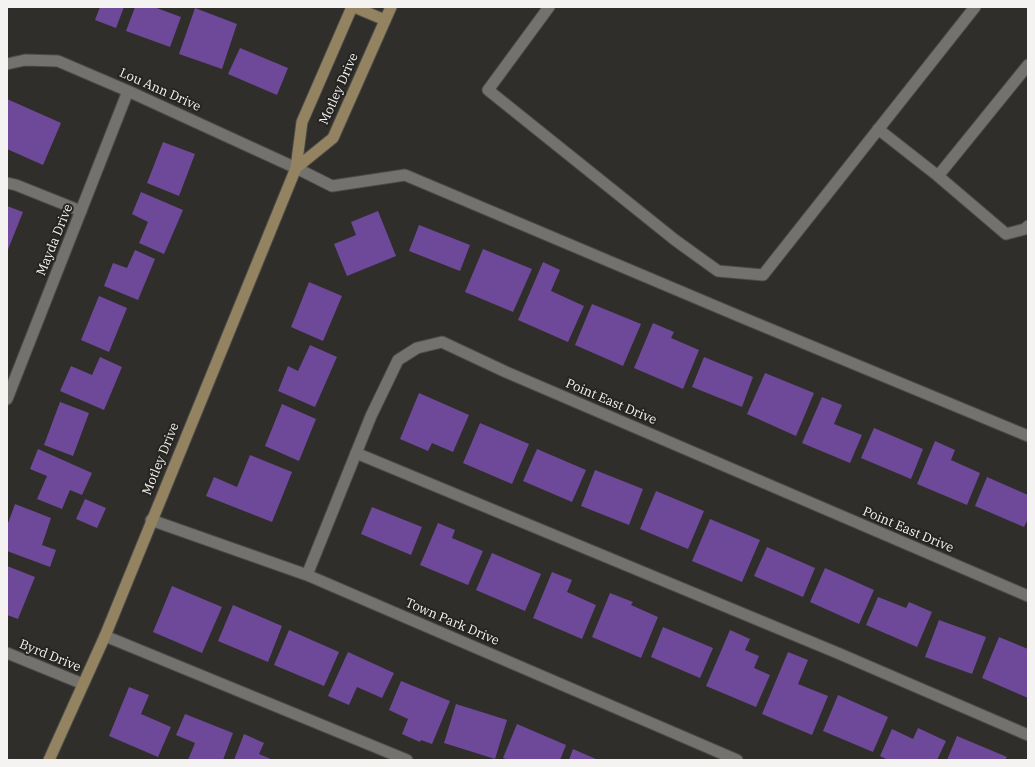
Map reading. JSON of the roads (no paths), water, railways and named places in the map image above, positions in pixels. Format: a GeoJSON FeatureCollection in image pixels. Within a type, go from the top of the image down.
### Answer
{"type":"FeatureCollection","features":[{"type":"Feature","properties":{"kind":"main road"},"geometry":{"type":"LineString","coordinates":[[353,7],[385,20]]}},
{"type":"Feature","properties":{"kind":"main road","name":"Motley Drive"},"geometry":{"type":"LineString","coordinates":[[49,760],[104,636],[296,168],[302,122],[353,7]]}},
{"type":"Feature","properties":{"kind":"main road","name":"Motley Drive"},"geometry":{"type":"LineString","coordinates":[[296,168],[333,138],[391,7]]}},
{"type":"Feature","properties":{"kind":"street"},"geometry":{"type":"LineString","coordinates":[[549,7],[488,90],[675,240],[718,271],[763,275],[975,7]]}},
{"type":"Feature","properties":{"kind":"street","name":"Lou Ann Drive"},"geometry":{"type":"LineString","coordinates":[[7,64],[25,60],[58,60],[296,168],[332,186],[405,175],[1028,436]]}},
{"type":"Feature","properties":{"kind":"street"},"geometry":{"type":"LineString","coordinates":[[938,176],[1028,65]]}},
{"type":"Feature","properties":{"kind":"street","name":"Mayda Drive"},"geometry":{"type":"LineString","coordinates":[[7,399],[128,91]]}},
{"type":"Feature","properties":{"kind":"street"},"geometry":{"type":"LineString","coordinates":[[878,129],[938,176],[1006,234],[1025,229],[1028,226]]}},
{"type":"Feature","properties":{"kind":"street"},"geometry":{"type":"LineString","coordinates":[[7,183],[16,185],[81,211]]}},
{"type":"Feature","properties":{"kind":"street","name":"Point East Drive"},"geometry":{"type":"LineString","coordinates":[[307,575],[371,416],[398,360],[417,348],[442,342],[520,378],[1028,596]]}},
{"type":"Feature","properties":{"kind":"street"},"geometry":{"type":"LineString","coordinates":[[356,452],[1028,734]]}},
{"type":"Feature","properties":{"kind":"street","name":"Town Park Drive"},"geometry":{"type":"LineString","coordinates":[[151,520],[307,575],[737,760]]}},
{"type":"Feature","properties":{"kind":"street"},"geometry":{"type":"LineString","coordinates":[[104,636],[407,760]]}},
{"type":"Feature","properties":{"kind":"street","name":"Byrd Drive"},"geometry":{"type":"LineString","coordinates":[[7,654],[83,684]]}}]}
